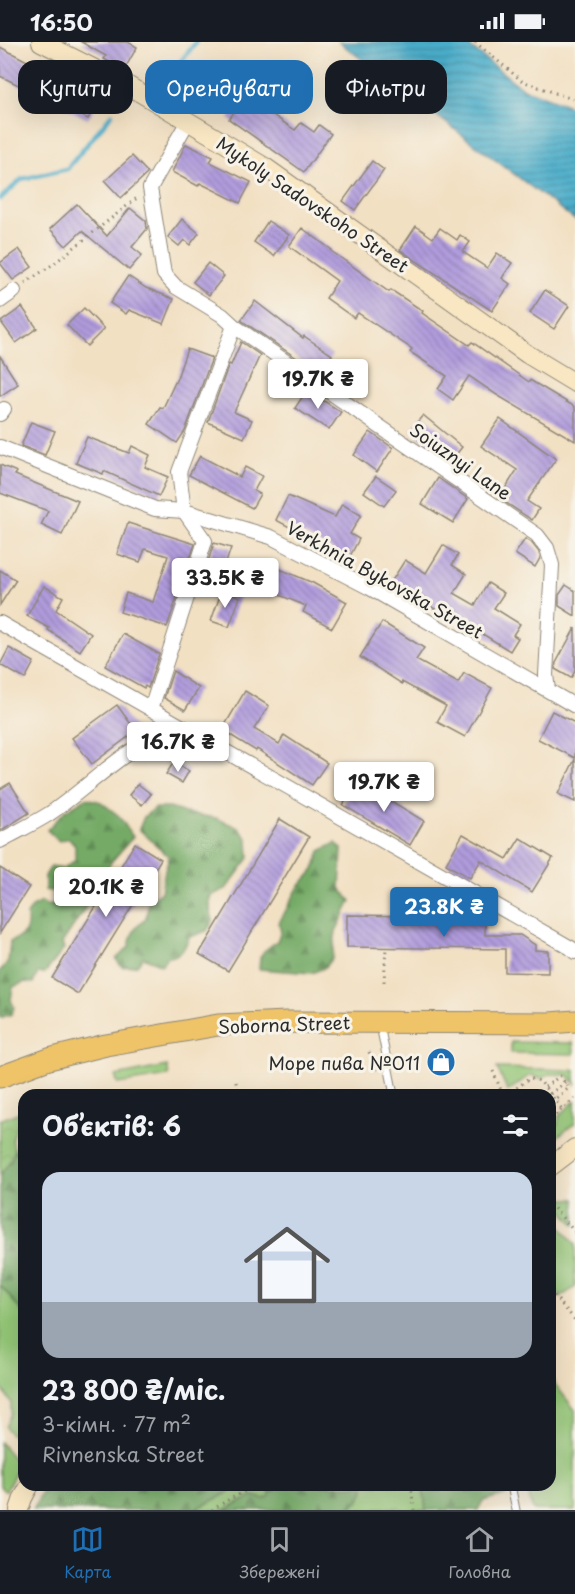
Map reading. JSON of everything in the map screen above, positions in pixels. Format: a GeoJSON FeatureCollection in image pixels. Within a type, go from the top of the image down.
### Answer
{"type":"FeatureCollection","features":[{"type":"Feature","properties":{"kind":"main road","name":"Soborna Street"},"geometry":{"type":"LineString","coordinates":[[0,1077],[49,1059],[106,1045],[218,1025],[286,1022],[550,1023],[575,1021]]}},
{"type":"Feature","properties":{"kind":"street","name":"Mykoly Sadovskoho Street"},"geometry":{"type":"LineString","coordinates":[[41,42],[127,85],[266,167],[527,354],[575,383]]}},
{"type":"Feature","properties":{"kind":"street"},"geometry":{"type":"LineString","coordinates":[[150,188],[188,121]]}},
{"type":"Feature","properties":{"kind":"street","name":"Soiuznyi Lane"},"geometry":{"type":"LineString","coordinates":[[150,188],[164,274],[176,287],[222,315],[234,326],[537,535],[547,548],[552,565],[546,675],[548,690]]}},
{"type":"Feature","properties":{"kind":"street"},"geometry":{"type":"LineString","coordinates":[[0,301],[14,291]]}},
{"type":"Feature","properties":{"kind":"street"},"geometry":{"type":"LineString","coordinates":[[151,709],[205,541],[184,511],[179,472],[234,326]]}},
{"type":"Feature","properties":{"kind":"street","name":"Verkhnia Bykovska Street"},"geometry":{"type":"LineString","coordinates":[[0,447],[155,509],[184,511],[271,537],[370,588],[575,706]]}},
{"type":"Feature","properties":{"kind":"street"},"geometry":{"type":"LineString","coordinates":[[0,623],[572,948],[575,952]]}},
{"type":"Feature","properties":{"kind":"street"},"geometry":{"type":"LineString","coordinates":[[0,841],[49,813],[144,742],[167,730],[181,727]]}},
{"type":"Feature","properties":{"kind":"street"},"geometry":{"type":"LineString","coordinates":[[550,1023],[575,1029]]}},
{"type":"Feature","properties":{"kind":"street"},"geometry":{"type":"LineString","coordinates":[[556,1162],[575,1148]]}},
{"type":"Feature","properties":{"kind":"street"},"geometry":{"type":"LineString","coordinates":[[19,1510],[27,1491]]}},
{"type":"Feature","properties":{"kind":"lane"},"geometry":{"type":"LineString","coordinates":[[380,1022],[393,1089]]}},
{"type":"Feature","properties":{"kind":"lane"},"geometry":{"type":"LineString","coordinates":[[512,1491],[516,1510]]}},
{"type":"Feature","properties":{"kind":"path"},"geometry":{"type":"LineString","coordinates":[[475,42],[522,81],[575,100]]}},
{"type":"Feature","properties":{"kind":"path"},"geometry":{"type":"LineString","coordinates":[[14,291],[52,265],[150,188]]}},
{"type":"Feature","properties":{"kind":"path"},"geometry":{"type":"LineString","coordinates":[[384,982],[386,948]]}},
{"type":"Feature","properties":{"kind":"path"},"geometry":{"type":"LineString","coordinates":[[493,1071],[500,1089]]}},
{"type":"Feature","properties":{"kind":"path"},"geometry":{"type":"LineString","coordinates":[[513,1089],[530,1078],[540,1081],[545,1087],[560,1076],[569,1088],[556,1098]]}},
{"type":"Feature","properties":{"kind":"path"},"geometry":{"type":"LineString","coordinates":[[236,1082],[238,1089]]}},
{"type":"Feature","properties":{"kind":"path"},"geometry":{"type":"LineString","coordinates":[[556,1089],[565,1082]]}},
{"type":"Feature","properties":{"kind":"path"},"geometry":{"type":"LineString","coordinates":[[556,1112],[575,1098]]}},
{"type":"Feature","properties":{"kind":"path"},"geometry":{"type":"LineString","coordinates":[[556,1102],[562,1109]]}},
{"type":"Feature","properties":{"kind":"path"},"geometry":{"type":"LineString","coordinates":[[556,1211],[575,1232]]}},
{"type":"Feature","properties":{"kind":"path"},"geometry":{"type":"LineString","coordinates":[[556,1298],[575,1320]]}},
{"type":"Feature","properties":{"kind":"path"},"geometry":{"type":"LineString","coordinates":[[212,1510],[246,1491]]}},
{"type":"Feature","properties":{"kind":"path"},"geometry":{"type":"LineString","coordinates":[[412,1491],[414,1510]]}},
{"type":"Feature","properties":{"kind":"green space"},"geometry":{"type":"Polygon","coordinates":[[[86,798],[101,802],[119,816],[133,837],[112,861],[62,943],[64,949],[45,973],[38,973],[33,983],[25,982],[13,987],[12,1014],[0,1018],[0,971],[8,962],[10,942],[25,932],[27,915],[33,906],[42,902],[48,906],[60,901],[57,892],[45,890],[45,876],[51,866],[64,868],[75,860],[75,845],[69,838],[59,841],[47,830],[65,811],[86,798]]]}},
{"type":"Feature","properties":{"kind":"green space"},"geometry":{"type":"Polygon","coordinates":[[[155,808],[170,808],[216,818],[239,828],[248,839],[249,858],[226,889],[210,896],[213,921],[207,931],[189,937],[181,951],[167,957],[162,965],[143,957],[137,965],[122,967],[116,959],[129,947],[134,930],[146,918],[149,901],[161,892],[169,857],[139,829],[144,817],[155,808]]]}},
{"type":"Feature","properties":{"kind":"green space"},"geometry":{"type":"Polygon","coordinates":[[[336,843],[342,849],[340,888],[351,901],[336,931],[332,958],[324,968],[312,973],[259,969],[260,958],[264,951],[277,941],[281,932],[279,923],[298,888],[314,870],[320,851],[336,843]]]}},
{"type":"Feature","properties":{"kind":"green space"},"geometry":{"type":"Polygon","coordinates":[[[511,1042],[573,1043],[574,1054],[511,1053],[511,1042]]]}},
{"type":"Feature","properties":{"kind":"green space"},"geometry":{"type":"Polygon","coordinates":[[[167,1066],[169,1076],[118,1084],[115,1076],[167,1066]]]}},
{"type":"Feature","properties":{"kind":"green space"},"geometry":{"type":"Polygon","coordinates":[[[497,1068],[575,1070],[575,1084],[568,1075],[549,1074],[542,1079],[530,1075],[511,1089],[507,1089],[497,1068]]]}},
{"type":"Feature","properties":{"kind":"green space"},"geometry":{"type":"Polygon","coordinates":[[[575,1101],[575,1123],[556,1138],[556,1127],[559,1116],[575,1101]]]}},
{"type":"Feature","properties":{"kind":"green space"},"geometry":{"type":"Polygon","coordinates":[[[18,1113],[18,1123],[12,1140],[15,1150],[0,1175],[0,1120],[18,1113]]]}},
{"type":"Feature","properties":{"kind":"green space"},"geometry":{"type":"Polygon","coordinates":[[[15,1150],[18,1155],[18,1307],[0,1285],[0,1175],[15,1150]]]}},
{"type":"Feature","properties":{"kind":"green space"},"geometry":{"type":"Polygon","coordinates":[[[556,1199],[575,1199],[575,1225],[556,1204],[556,1199]]]}},
{"type":"Feature","properties":{"kind":"green space"},"geometry":{"type":"Polygon","coordinates":[[[556,1221],[575,1244],[575,1287],[561,1297],[556,1290],[556,1221]]]}},
{"type":"Feature","properties":{"kind":"green space"},"geometry":{"type":"Polygon","coordinates":[[[0,1285],[18,1307],[18,1442],[5,1427],[11,1413],[11,1402],[0,1386],[0,1285]]]}},
{"type":"Feature","properties":{"kind":"green space"},"geometry":{"type":"Polygon","coordinates":[[[556,1385],[575,1410],[575,1510],[533,1510],[528,1491],[556,1491],[556,1385]]]}},
{"type":"Feature","properties":{"kind":"green space"},"geometry":{"type":"Polygon","coordinates":[[[0,1442],[18,1464],[18,1467],[6,1491],[0,1486],[0,1442]]]}},
{"type":"Feature","properties":{"kind":"green space"},"geometry":{"type":"Polygon","coordinates":[[[43,1491],[231,1491],[194,1510],[33,1510],[43,1491]]]}},
{"type":"Feature","properties":{"kind":"green space"},"geometry":{"type":"Polygon","coordinates":[[[231,1491],[270,1491],[268,1499],[238,1503],[225,1510],[194,1510],[231,1491]]]}},
{"type":"Feature","properties":{"kind":"green space"},"geometry":{"type":"Polygon","coordinates":[[[270,1491],[364,1491],[356,1503],[342,1509],[225,1510],[255,1496],[263,1499],[270,1496],[270,1491]]]}},
{"type":"Feature","properties":{"kind":"green space"},"geometry":{"type":"Polygon","coordinates":[[[364,1491],[423,1491],[424,1494],[426,1510],[377,1508],[376,1510],[338,1510],[359,1502],[364,1491]]]}},
{"type":"Feature","properties":{"kind":"green space"},"geometry":{"type":"Polygon","coordinates":[[[423,1491],[509,1491],[507,1494],[483,1501],[478,1510],[426,1510],[423,1491]]]}},
{"type":"Feature","properties":{"kind":"water"},"geometry":{"type":"Polygon","coordinates":[[[339,42],[464,42],[522,88],[575,108],[575,220],[434,114],[447,114],[447,60],[363,60],[339,42]]]}},
{"type":"Feature","properties":{"kind":"building"},"geometry":{"type":"Polygon","coordinates":[[[81,42],[128,42],[137,47],[130,60],[106,60],[104,59],[106,56],[81,42]]]}},
{"type":"Feature","properties":{"kind":"building"},"geometry":{"type":"Polygon","coordinates":[[[0,47],[25,60],[18,60],[18,85],[0,76],[0,47]]]}},
{"type":"Feature","properties":{"kind":"building"},"geometry":{"type":"Polygon","coordinates":[[[78,114],[91,114],[88,119],[78,114]]]}},
{"type":"Feature","properties":{"kind":"building"},"geometry":{"type":"Polygon","coordinates":[[[232,114],[271,114],[295,130],[301,123],[314,132],[319,125],[331,134],[304,172],[229,119],[232,114]]]}},
{"type":"Feature","properties":{"kind":"building"},"geometry":{"type":"Polygon","coordinates":[[[186,144],[213,157],[210,162],[251,182],[240,203],[200,183],[198,186],[172,172],[186,144]]]}},
{"type":"Feature","properties":{"kind":"building"},"geometry":{"type":"Polygon","coordinates":[[[132,156],[148,173],[121,198],[105,181],[132,156]]]}},
{"type":"Feature","properties":{"kind":"building"},"geometry":{"type":"Polygon","coordinates":[[[372,161],[384,170],[355,210],[343,201],[372,161]]]}},
{"type":"Feature","properties":{"kind":"building"},"geometry":{"type":"Polygon","coordinates":[[[77,204],[107,236],[130,208],[146,221],[147,229],[132,247],[142,255],[129,270],[82,231],[66,246],[50,229],[77,204]]]}},
{"type":"Feature","properties":{"kind":"building"},"geometry":{"type":"Polygon","coordinates":[[[182,219],[199,233],[190,245],[184,240],[179,246],[168,237],[182,219]]]}},
{"type":"Feature","properties":{"kind":"building"},"geometry":{"type":"Polygon","coordinates":[[[268,221],[289,235],[274,256],[254,242],[268,221]]]}},
{"type":"Feature","properties":{"kind":"building"},"geometry":{"type":"Polygon","coordinates":[[[416,226],[433,238],[440,228],[457,240],[460,235],[470,242],[463,252],[487,268],[497,253],[512,263],[502,278],[510,284],[492,311],[400,250],[416,226]]]}},
{"type":"Feature","properties":{"kind":"building"},"geometry":{"type":"Polygon","coordinates":[[[302,228],[389,292],[391,290],[423,311],[422,313],[469,345],[472,342],[529,382],[530,380],[575,407],[575,441],[469,376],[453,400],[438,389],[447,376],[410,352],[412,349],[358,313],[354,318],[326,298],[337,281],[289,246],[302,228]]]}},
{"type":"Feature","properties":{"kind":"building"},"geometry":{"type":"Polygon","coordinates":[[[19,249],[32,267],[13,280],[0,263],[19,249]]]}},
{"type":"Feature","properties":{"kind":"building"},"geometry":{"type":"Polygon","coordinates":[[[208,263],[224,276],[209,295],[193,282],[208,263]]]}},
{"type":"Feature","properties":{"kind":"building"},"geometry":{"type":"Polygon","coordinates":[[[128,276],[146,288],[174,299],[164,324],[129,310],[126,314],[110,303],[128,276]]]}},
{"type":"Feature","properties":{"kind":"building"},"geometry":{"type":"Polygon","coordinates":[[[545,290],[569,306],[554,329],[530,313],[545,290]]]}},
{"type":"Feature","properties":{"kind":"building"},"geometry":{"type":"Polygon","coordinates":[[[255,301],[303,338],[304,336],[332,355],[320,374],[241,320],[255,301]]]}},
{"type":"Feature","properties":{"kind":"building"},"geometry":{"type":"Polygon","coordinates":[[[22,307],[37,328],[16,343],[1,322],[22,307]]]}},
{"type":"Feature","properties":{"kind":"building"},"geometry":{"type":"Polygon","coordinates":[[[84,308],[104,329],[87,346],[67,325],[84,308]]]}},
{"type":"Feature","properties":{"kind":"building"},"geometry":{"type":"Polygon","coordinates":[[[241,342],[260,355],[234,412],[252,420],[244,438],[208,422],[229,364],[231,365],[241,342]]]}},
{"type":"Feature","properties":{"kind":"building"},"geometry":{"type":"Polygon","coordinates":[[[187,349],[212,358],[185,431],[177,443],[149,424],[160,407],[163,408],[187,349]]]}},
{"type":"Feature","properties":{"kind":"building"},"geometry":{"type":"Polygon","coordinates":[[[0,356],[18,384],[0,396],[0,356]]]}},
{"type":"Feature","properties":{"kind":"building"},"geometry":{"type":"Polygon","coordinates":[[[307,390],[341,412],[329,430],[295,408],[307,390]]]}},
{"type":"Feature","properties":{"kind":"building"},"geometry":{"type":"Polygon","coordinates":[[[423,415],[462,447],[450,462],[411,430],[423,415]]]}},
{"type":"Feature","properties":{"kind":"building"},"geometry":{"type":"Polygon","coordinates":[[[500,419],[556,459],[527,501],[539,509],[532,520],[499,498],[517,470],[481,446],[500,419]]]}},
{"type":"Feature","properties":{"kind":"building"},"geometry":{"type":"Polygon","coordinates":[[[31,422],[55,431],[45,455],[21,446],[31,422]]]}},
{"type":"Feature","properties":{"kind":"building"},"geometry":{"type":"Polygon","coordinates":[[[370,432],[393,448],[377,472],[354,455],[370,432]]]}},
{"type":"Feature","properties":{"kind":"building"},"geometry":{"type":"Polygon","coordinates":[[[87,437],[129,453],[132,446],[150,455],[145,467],[168,477],[159,496],[104,471],[103,474],[76,463],[87,437]]]}},
{"type":"Feature","properties":{"kind":"building"},"geometry":{"type":"Polygon","coordinates":[[[200,456],[240,477],[245,467],[262,476],[254,491],[260,494],[252,508],[189,475],[200,456]]]}},
{"type":"Feature","properties":{"kind":"building"},"geometry":{"type":"Polygon","coordinates":[[[0,465],[17,472],[15,475],[78,501],[62,535],[41,525],[48,511],[0,493],[0,465]]]}},
{"type":"Feature","properties":{"kind":"building"},"geometry":{"type":"Polygon","coordinates":[[[376,476],[396,490],[384,506],[364,492],[376,476]]]}},
{"type":"Feature","properties":{"kind":"building"},"geometry":{"type":"Polygon","coordinates":[[[438,478],[468,499],[453,523],[422,504],[438,478]]]}},
{"type":"Feature","properties":{"kind":"building"},"geometry":{"type":"Polygon","coordinates":[[[288,496],[335,517],[342,504],[361,515],[350,534],[359,539],[349,558],[276,520],[288,496]]]}},
{"type":"Feature","properties":{"kind":"building"},"geometry":{"type":"Polygon","coordinates":[[[128,523],[195,544],[167,627],[120,612],[126,593],[153,602],[168,556],[145,549],[140,562],[117,554],[128,523]]]}},
{"type":"Feature","properties":{"kind":"building"},"geometry":{"type":"Polygon","coordinates":[[[525,539],[531,542],[539,552],[540,558],[535,567],[515,554],[525,539]]]}},
{"type":"Feature","properties":{"kind":"building"},"geometry":{"type":"Polygon","coordinates":[[[214,543],[231,548],[218,586],[202,581],[214,543]]]}},
{"type":"Feature","properties":{"kind":"building"},"geometry":{"type":"Polygon","coordinates":[[[443,545],[458,555],[452,565],[466,574],[454,593],[475,605],[488,583],[504,593],[494,608],[520,624],[513,635],[518,638],[510,651],[452,615],[450,618],[391,582],[405,560],[426,573],[443,545]]]}},
{"type":"Feature","properties":{"kind":"building"},"geometry":{"type":"Polygon","coordinates":[[[275,567],[313,583],[347,602],[332,628],[303,612],[306,606],[265,589],[275,567]]]}},
{"type":"Feature","properties":{"kind":"building"},"geometry":{"type":"Polygon","coordinates":[[[0,570],[16,580],[0,605],[0,570]]]}},
{"type":"Feature","properties":{"kind":"building"},"geometry":{"type":"Polygon","coordinates":[[[566,585],[575,591],[575,616],[559,606],[559,595],[566,585]]]}},
{"type":"Feature","properties":{"kind":"building"},"geometry":{"type":"Polygon","coordinates":[[[44,586],[63,597],[56,610],[91,634],[80,651],[48,630],[49,628],[27,616],[44,586]]]}},
{"type":"Feature","properties":{"kind":"building"},"geometry":{"type":"Polygon","coordinates":[[[222,590],[240,597],[229,627],[211,621],[222,590]]]}},
{"type":"Feature","properties":{"kind":"building"},"geometry":{"type":"Polygon","coordinates":[[[382,622],[424,648],[416,660],[458,683],[464,673],[492,688],[465,737],[437,722],[446,706],[402,682],[402,684],[360,657],[382,622]]]}},
{"type":"Feature","properties":{"kind":"building"},"geometry":{"type":"Polygon","coordinates":[[[575,628],[575,671],[571,678],[555,669],[575,628]]]}},
{"type":"Feature","properties":{"kind":"building"},"geometry":{"type":"Polygon","coordinates":[[[123,634],[159,654],[148,688],[145,686],[144,688],[105,666],[123,634]]]}},
{"type":"Feature","properties":{"kind":"building"},"geometry":{"type":"Polygon","coordinates":[[[9,648],[34,662],[25,679],[0,665],[9,648]]]}},
{"type":"Feature","properties":{"kind":"building"},"geometry":{"type":"Polygon","coordinates":[[[173,671],[199,688],[185,710],[164,698],[173,671]]]}},
{"type":"Feature","properties":{"kind":"building"},"geometry":{"type":"Polygon","coordinates":[[[245,691],[269,706],[254,729],[279,744],[284,735],[327,763],[312,785],[257,749],[256,751],[222,730],[245,691]]]}},
{"type":"Feature","properties":{"kind":"building"},"geometry":{"type":"Polygon","coordinates":[[[117,705],[136,731],[92,764],[72,738],[117,705]]]}},
{"type":"Feature","properties":{"kind":"building"},"geometry":{"type":"Polygon","coordinates":[[[552,711],[575,723],[575,758],[538,739],[552,711]]]}},
{"type":"Feature","properties":{"kind":"building"},"geometry":{"type":"Polygon","coordinates":[[[575,759],[575,802],[558,794],[575,759]]]}},
{"type":"Feature","properties":{"kind":"building"},"geometry":{"type":"Polygon","coordinates":[[[174,762],[189,771],[182,783],[166,774],[174,762]]]}},
{"type":"Feature","properties":{"kind":"building"},"geometry":{"type":"Polygon","coordinates":[[[358,781],[424,821],[410,845],[343,805],[358,781]]]}},
{"type":"Feature","properties":{"kind":"building"},"geometry":{"type":"Polygon","coordinates":[[[10,783],[29,813],[0,831],[0,789],[10,783]]]}},
{"type":"Feature","properties":{"kind":"building"},"geometry":{"type":"Polygon","coordinates":[[[138,784],[151,794],[142,805],[129,795],[138,784]]]}},
{"type":"Feature","properties":{"kind":"building"},"geometry":{"type":"Polygon","coordinates":[[[280,819],[309,837],[228,971],[199,954],[280,819]]]}},
{"type":"Feature","properties":{"kind":"building"},"geometry":{"type":"Polygon","coordinates":[[[463,834],[507,859],[520,838],[553,858],[532,892],[481,860],[470,878],[446,864],[463,834]]]}},
{"type":"Feature","properties":{"kind":"building"},"geometry":{"type":"Polygon","coordinates":[[[135,843],[161,859],[78,994],[52,978],[135,843]]]}},
{"type":"Feature","properties":{"kind":"building"},"geometry":{"type":"Polygon","coordinates":[[[0,868],[29,887],[0,933],[0,868]]]}},
{"type":"Feature","properties":{"kind":"building"},"geometry":{"type":"Polygon","coordinates":[[[347,915],[485,917],[485,935],[520,935],[535,945],[535,950],[548,951],[548,973],[505,972],[505,949],[347,947],[347,915]]]}},
{"type":"Feature","properties":{"kind":"waterway"},"geometry":{"type":"LineString","coordinates":[[182,60],[196,42]]}},
{"type":"Feature","properties":{"kind":"waterway"},"geometry":{"type":"LineString","coordinates":[[0,199],[22,179],[67,169],[112,114]]}},
{"type":"Feature","properties":{"kind":"place","name":"Море пива №011"},"geometry":{"type":"Point","coordinates":[441,1062]}}]}
